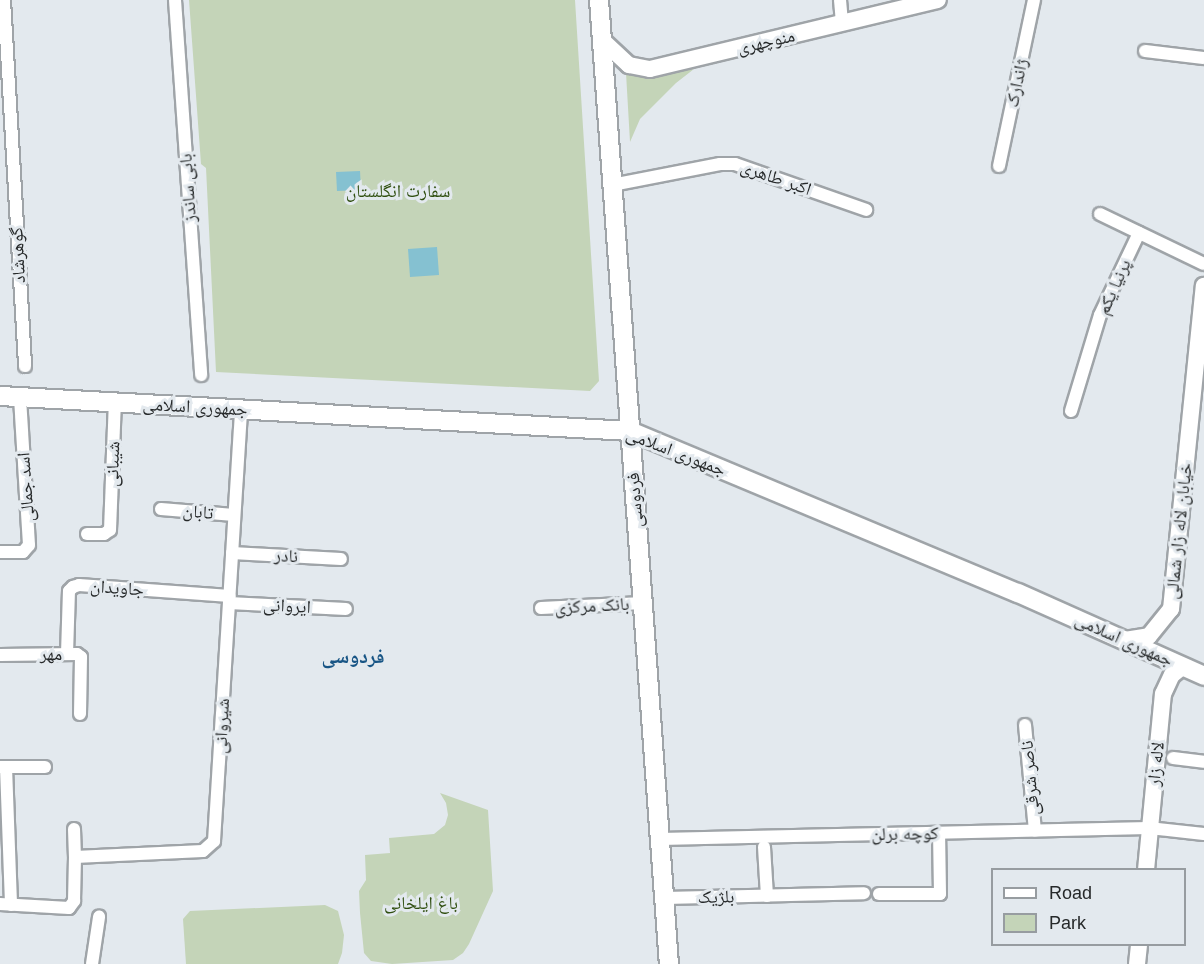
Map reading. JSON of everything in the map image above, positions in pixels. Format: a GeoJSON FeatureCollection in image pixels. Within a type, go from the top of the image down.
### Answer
{"type":"FeatureCollection","features":[{"type":"Feature","properties":{"kind":"main road","name":"فردوسی"},"geometry":{"type":"LineString","coordinates":[[599,0],[669,964]]}},
{"type":"Feature","properties":{"kind":"main road","name":"منوچهری"},"geometry":{"type":"LineString","coordinates":[[602,40],[629,65],[650,69],[938,0]]}},
{"type":"Feature","properties":{"kind":"main road","name":"خیابان لاله زار شمالی"},"geometry":{"type":"LineString","coordinates":[[1125,640],[1149,636],[1171,609],[1204,286]]}},
{"type":"Feature","properties":{"kind":"main road","name":"جمهوری اسلامی"},"geometry":{"type":"LineString","coordinates":[[0,396],[630,431],[1204,675]]}},
{"type":"Feature","properties":{"kind":"main road","name":"لاله زار"},"geometry":{"type":"LineString","coordinates":[[1146,868],[1163,694],[1172,675],[1183,666]]}},
{"type":"Feature","properties":{"kind":"main road"},"geometry":{"type":"LineString","coordinates":[[1137,964],[1139,946]]}},
{"type":"Feature","properties":{"kind":"street","name":"گوهرشاد"},"geometry":{"type":"LineString","coordinates":[[4,0],[25,366]]}},
{"type":"Feature","properties":{"kind":"street","name":"بابی ساندز"},"geometry":{"type":"LineString","coordinates":[[175,0],[201,375]]}},
{"type":"Feature","properties":{"kind":"street"},"geometry":{"type":"LineString","coordinates":[[840,0],[842,24]]}},
{"type":"Feature","properties":{"kind":"street","name":"ژاندارک"},"geometry":{"type":"LineString","coordinates":[[999,166],[1034,0]]}},
{"type":"Feature","properties":{"kind":"street"},"geometry":{"type":"LineString","coordinates":[[1144,51],[1204,58]]}},
{"type":"Feature","properties":{"kind":"street","name":"اکبر طاهری"},"geometry":{"type":"LineString","coordinates":[[612,185],[720,164],[735,164],[866,210]]}},
{"type":"Feature","properties":{"kind":"street"},"geometry":{"type":"LineString","coordinates":[[1100,214],[1204,264]]}},
{"type":"Feature","properties":{"kind":"street","name":"پرنیا یکم"},"geometry":{"type":"LineString","coordinates":[[1071,411],[1100,315],[1139,233]]}},
{"type":"Feature","properties":{"kind":"street","name":"اسد جمالی"},"geometry":{"type":"LineString","coordinates":[[0,552],[23,552],[29,545],[20,397]]}},
{"type":"Feature","properties":{"kind":"street","name":"شیبانی"},"geometry":{"type":"LineString","coordinates":[[87,534],[108,533],[110,526],[115,402]]}},
{"type":"Feature","properties":{"kind":"street","name":"شیروانی"},"geometry":{"type":"LineString","coordinates":[[75,857],[203,851],[210,846],[215,836],[241,409]]}},
{"type":"Feature","properties":{"kind":"street","name":"تابان"},"geometry":{"type":"LineString","coordinates":[[161,509],[234,515]]}},
{"type":"Feature","properties":{"kind":"street","name":"نادر"},"geometry":{"type":"LineString","coordinates":[[232,553],[341,559]]}},
{"type":"Feature","properties":{"kind":"street","name":"جاویدان"},"geometry":{"type":"LineString","coordinates":[[67,654],[69,591],[79,585],[229,600]]}},
{"type":"Feature","properties":{"kind":"street","name":"ایروانی"},"geometry":{"type":"LineString","coordinates":[[229,600],[346,609]]}},
{"type":"Feature","properties":{"kind":"street","name":"بانک مرکزی"},"geometry":{"type":"LineString","coordinates":[[541,608],[643,603]]}},
{"type":"Feature","properties":{"kind":"street","name":"مهر"},"geometry":{"type":"LineString","coordinates":[[0,655],[77,654],[82,661],[80,714]]}},
{"type":"Feature","properties":{"kind":"street","name":"ناصر شرقی"},"geometry":{"type":"LineString","coordinates":[[1025,725],[1035,831]]}},
{"type":"Feature","properties":{"kind":"street"},"geometry":{"type":"LineString","coordinates":[[1173,758],[1204,762]]}},
{"type":"Feature","properties":{"kind":"street"},"geometry":{"type":"LineString","coordinates":[[45,767],[3,767],[6,904],[64,909],[71,906],[74,901],[74,829]]}},
{"type":"Feature","properties":{"kind":"street","name":"کوچه برلن"},"geometry":{"type":"LineString","coordinates":[[660,839],[1149,828],[1204,834]]}},
{"type":"Feature","properties":{"kind":"street"},"geometry":{"type":"LineString","coordinates":[[879,894],[940,894],[939,833]]}},
{"type":"Feature","properties":{"kind":"street"},"geometry":{"type":"LineString","coordinates":[[764,847],[767,896]]}},
{"type":"Feature","properties":{"kind":"street","name":"بلژیک"},"geometry":{"type":"LineString","coordinates":[[665,898],[767,896],[780,899],[864,893]]}},
{"type":"Feature","properties":{"kind":"street"},"geometry":{"type":"LineString","coordinates":[[92,964],[99,917]]}},
{"type":"Feature","properties":{"kind":"green space","name":"سفارت انگلستان"},"geometry":{"type":"Polygon","coordinates":[[[189,0],[575,0],[599,381],[590,391],[216,372],[206,168],[201,164],[189,0]]]}},
{"type":"Feature","properties":{"kind":"green space"},"geometry":{"type":"Polygon","coordinates":[[[694,69],[676,83],[640,119],[630,142],[626,73],[647,78],[694,69]]]}},
{"type":"Feature","properties":{"kind":"green space","name":"باغ ایلخانی"},"geometry":{"type":"Polygon","coordinates":[[[440,793],[488,810],[493,891],[469,944],[463,953],[453,960],[392,964],[371,961],[364,953],[360,913],[359,891],[366,880],[365,855],[390,853],[389,838],[434,834],[445,825],[448,815],[446,803],[440,793]]]}},
{"type":"Feature","properties":{"kind":"green space"},"geometry":{"type":"Polygon","coordinates":[[[325,905],[338,911],[344,935],[338,964],[186,964],[183,919],[190,911],[325,905]]]}},
{"type":"Feature","properties":{"kind":"water"},"geometry":{"type":"Polygon","coordinates":[[[360,171],[361,190],[337,191],[336,172],[360,171]]]}},
{"type":"Feature","properties":{"kind":"water"},"geometry":{"type":"Polygon","coordinates":[[[437,247],[439,275],[410,277],[408,249],[437,247]]]}},
{"type":"Feature","properties":{"kind":"district","name":"فردوسی"},"geometry":{"type":"Point","coordinates":[353,656]}}]}
